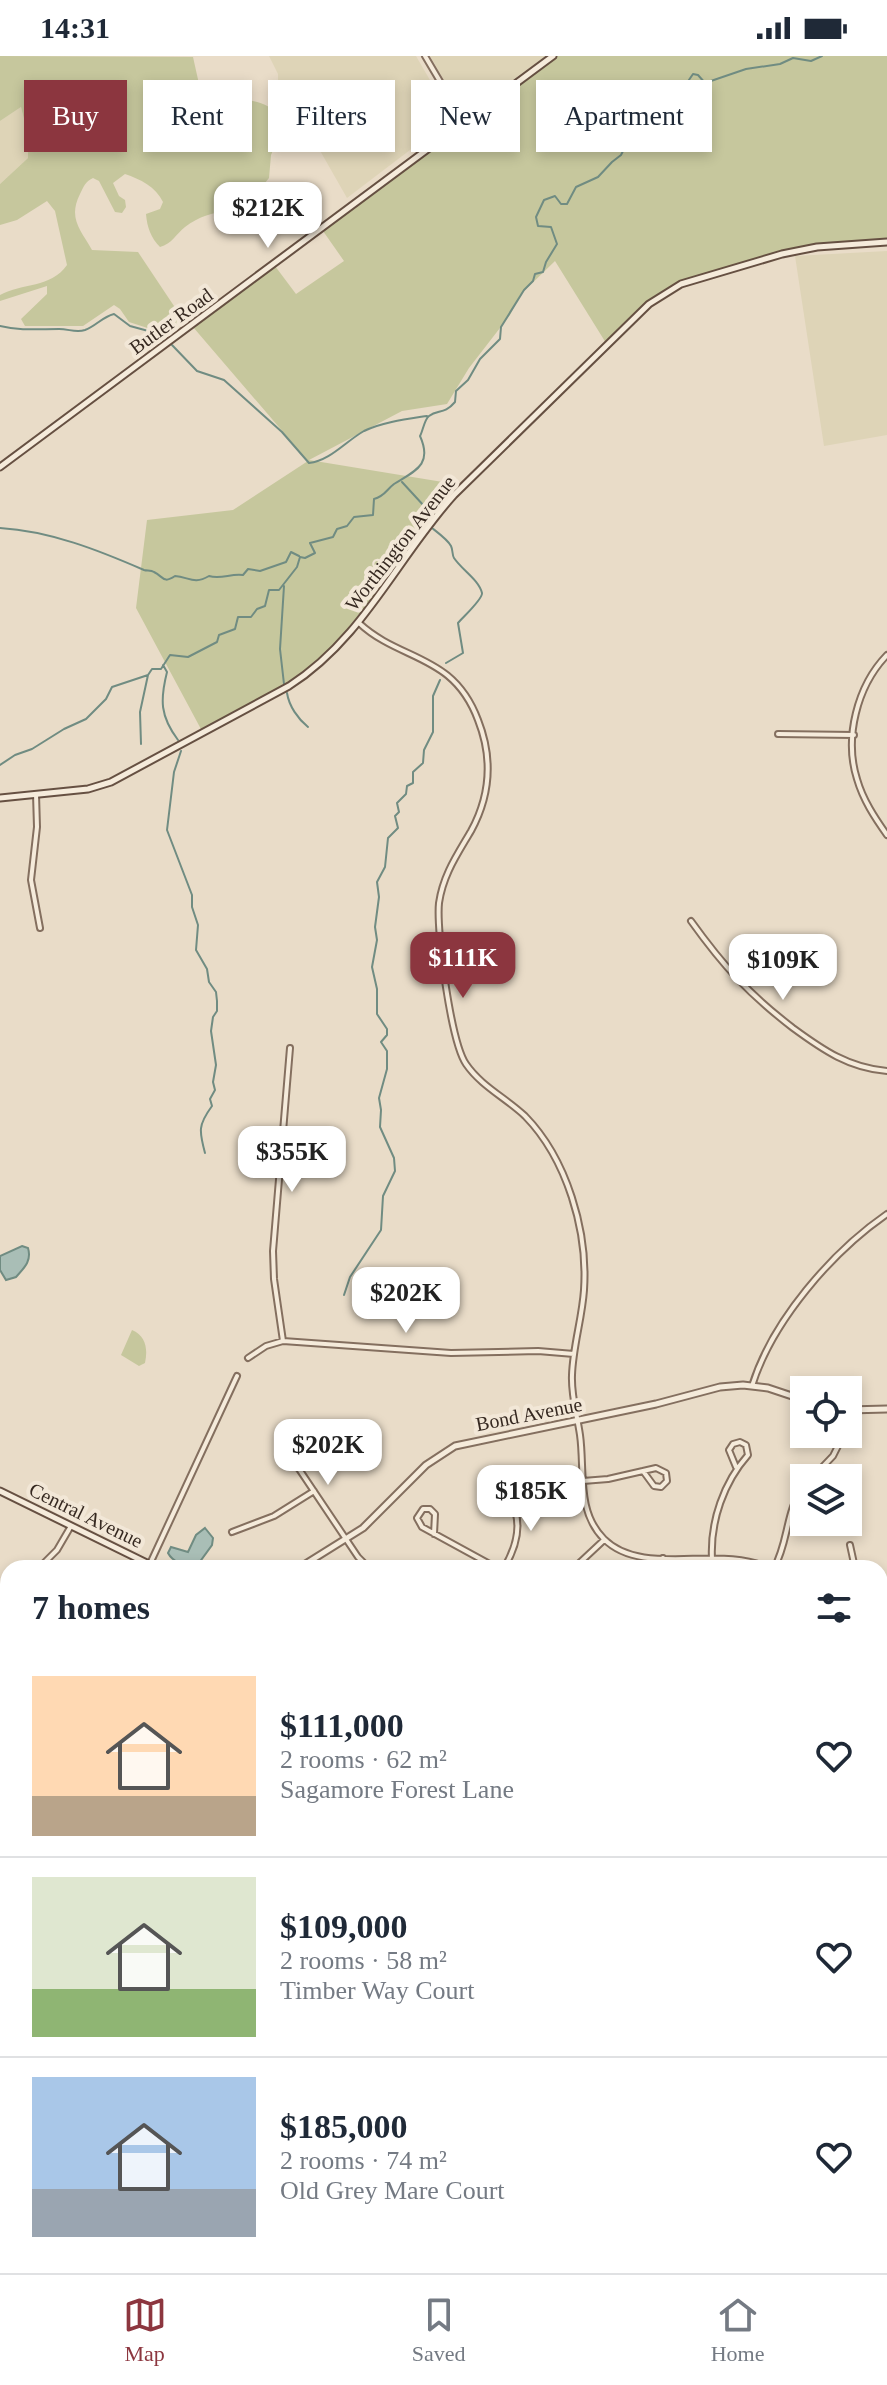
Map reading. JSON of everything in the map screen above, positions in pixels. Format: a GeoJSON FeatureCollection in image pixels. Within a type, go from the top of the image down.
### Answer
{"type":"FeatureCollection","features":[{"type":"Feature","properties":{"kind":"main road","name":"Butler Road"},"geometry":{"type":"LineString","coordinates":[[520,80],[553,56]]}},
{"type":"Feature","properties":{"kind":"main road","name":"Butler Road"},"geometry":{"type":"LineString","coordinates":[[0,467],[424,152]]}},
{"type":"Feature","properties":{"kind":"main road","name":"Worthington Avenue"},"geometry":{"type":"LineString","coordinates":[[0,798],[96,787],[129,773],[289,686],[324,660],[359,623],[454,495],[662,294],[695,279],[782,254],[817,247],[887,242]]}},
{"type":"Feature","properties":{"kind":"main road","name":"Bond Avenue"},"geometry":{"type":"LineString","coordinates":[[312,1560],[369,1523],[426,1465],[449,1448],[671,1401],[709,1389],[752,1386],[790,1395]]}},
{"type":"Feature","properties":{"kind":"main road"},"geometry":{"type":"LineString","coordinates":[[862,1410],[887,1409]]}},
{"type":"Feature","properties":{"kind":"main road","name":"Central Avenue"},"geometry":{"type":"LineString","coordinates":[[0,1491],[137,1560]]}},
{"type":"Feature","properties":{"kind":"street"},"geometry":{"type":"LineString","coordinates":[[425,56],[439,80]]}},
{"type":"Feature","properties":{"kind":"street"},"geometry":{"type":"LineString","coordinates":[[359,623],[379,639],[441,670],[468,699],[483,732],[488,766],[484,802],[448,870],[439,907],[453,1034],[472,1072],[532,1125],[551,1150],[567,1182],[576,1215],[584,1272],[571,1387],[587,1513],[604,1540],[629,1554],[743,1560]]}},
{"type":"Feature","properties":{"kind":"street"},"geometry":{"type":"LineString","coordinates":[[887,655],[862,692],[853,760],[858,782],[887,835]]}},
{"type":"Feature","properties":{"kind":"street"},"geometry":{"type":"LineString","coordinates":[[778,734],[854,735]]}},
{"type":"Feature","properties":{"kind":"street"},"geometry":{"type":"LineString","coordinates":[[36,794],[38,818],[31,880],[40,928]]}},
{"type":"Feature","properties":{"kind":"street"},"geometry":{"type":"LineString","coordinates":[[691,921],[729,972],[767,1008],[838,1059],[863,1068],[887,1071]]}},
{"type":"Feature","properties":{"kind":"street"},"geometry":{"type":"LineString","coordinates":[[283,1341],[273,1266],[290,1048]]}},
{"type":"Feature","properties":{"kind":"street"},"geometry":{"type":"LineString","coordinates":[[752,1386],[760,1365],[808,1287],[844,1248],[887,1214]]}},
{"type":"Feature","properties":{"kind":"street"},"geometry":{"type":"LineString","coordinates":[[248,1358],[266,1346],[283,1341],[451,1353],[538,1351],[574,1354]]}},
{"type":"Feature","properties":{"kind":"street"},"geometry":{"type":"LineString","coordinates":[[152,1560],[237,1376]]}},
{"type":"Feature","properties":{"kind":"street"},"geometry":{"type":"LineString","coordinates":[[712,1559],[713,1525],[736,1467],[748,1453],[746,1445],[740,1442],[733,1444],[729,1452],[736,1467]]}},
{"type":"Feature","properties":{"kind":"street"},"geometry":{"type":"LineString","coordinates":[[825,1464],[837,1448]]}},
{"type":"Feature","properties":{"kind":"street"},"geometry":{"type":"LineString","coordinates":[[287,1459],[299,1469],[363,1560]]}},
{"type":"Feature","properties":{"kind":"street"},"geometry":{"type":"LineString","coordinates":[[583,1481],[660,1468],[666,1473],[667,1481],[661,1487],[654,1486],[643,1471]]}},
{"type":"Feature","properties":{"kind":"street"},"geometry":{"type":"LineString","coordinates":[[232,1532],[274,1516],[314,1491]]}},
{"type":"Feature","properties":{"kind":"street"},"geometry":{"type":"LineString","coordinates":[[508,1560],[517,1536],[514,1508],[509,1498]]}},
{"type":"Feature","properties":{"kind":"street"},"geometry":{"type":"LineString","coordinates":[[434,1534],[435,1514],[430,1509],[423,1509],[417,1515],[418,1523],[434,1534],[482,1560]]}},
{"type":"Feature","properties":{"kind":"street"},"geometry":{"type":"LineString","coordinates":[[777,1560],[790,1510]]}},
{"type":"Feature","properties":{"kind":"street"},"geometry":{"type":"LineString","coordinates":[[47,1560],[57,1550],[71,1526]]}},
{"type":"Feature","properties":{"kind":"street"},"geometry":{"type":"LineString","coordinates":[[583,1560],[604,1540]]}},
{"type":"Feature","properties":{"kind":"street"},"geometry":{"type":"LineString","coordinates":[[850,1545],[853,1560]]}},
{"type":"Feature","properties":{"kind":"shaded area"},"geometry":{"type":"Polygon","coordinates":[[[269,56],[416,56],[430,80],[411,80],[411,149],[347,198],[321,152],[395,152],[395,80],[278,80],[269,56]]]}},
{"type":"Feature","properties":{"kind":"shaded area"},"geometry":{"type":"Polygon","coordinates":[[[430,56],[546,56],[513,80],[444,80],[430,56]]]}},
{"type":"Feature","properties":{"kind":"shaded area"},"geometry":{"type":"Polygon","coordinates":[[[21,107],[24,152],[28,152],[28,158],[0,184],[0,121],[21,107]]]}},
{"type":"Feature","properties":{"kind":"shaded area"},"geometry":{"type":"Polygon","coordinates":[[[887,251],[887,435],[824,446],[795,256],[887,251]]]}},
{"type":"Feature","properties":{"kind":"shaded area"},"geometry":{"type":"Polygon","coordinates":[[[22,1246],[28,1248],[26,1264],[16,1277],[6,1280],[0,1270],[0,1256],[22,1246]]]}},
{"type":"Feature","properties":{"kind":"shaded area"},"geometry":{"type":"Polygon","coordinates":[[[205,1528],[213,1538],[212,1545],[201,1560],[175,1560],[170,1556],[171,1547],[188,1552],[196,1535],[205,1528]]]}},
{"type":"Feature","properties":{"kind":"green space"},"geometry":{"type":"Polygon","coordinates":[[[0,56],[193,57],[198,80],[143,80],[143,152],[252,152],[252,102],[256,102],[268,106],[268,152],[272,152],[269,178],[260,189],[255,217],[250,223],[242,227],[230,210],[218,212],[190,223],[160,247],[148,228],[146,214],[160,209],[163,202],[152,188],[125,174],[113,183],[119,196],[125,200],[126,207],[122,213],[115,212],[99,181],[93,178],[86,183],[75,210],[83,236],[92,250],[138,252],[184,321],[166,334],[129,322],[114,305],[83,326],[25,326],[21,319],[47,294],[47,286],[0,301],[0,295],[53,278],[67,265],[55,211],[47,201],[17,220],[0,225],[0,184],[28,158],[28,152],[127,152],[127,80],[24,80],[24,119],[21,107],[0,121],[0,56]]]}},
{"type":"Feature","properties":{"kind":"green space"},"geometry":{"type":"Polygon","coordinates":[[[555,56],[887,56],[887,243],[794,250],[685,282],[659,293],[606,343],[555,261],[520,295],[510,315],[469,368],[447,404],[402,411],[309,460],[461,485],[426,527],[361,617],[323,658],[280,689],[202,731],[136,608],[147,520],[233,510],[308,461],[193,327],[275,266],[296,294],[344,261],[323,231],[428,152],[520,152],[520,82],[555,56]]]}},
{"type":"Feature","properties":{"kind":"green space"},"geometry":{"type":"Polygon","coordinates":[[[132,1330],[143,1339],[146,1348],[145,1363],[139,1366],[121,1355],[132,1330]]]}},
{"type":"Feature","properties":{"kind":"waterway"},"geometry":{"type":"LineString","coordinates":[[0,765],[86,719],[106,699],[112,687],[148,675],[152,669],[161,669],[170,655],[188,657],[217,642],[219,635],[235,629],[238,617],[251,617],[257,609],[265,606],[269,590],[279,590],[297,567],[300,557],[315,553],[310,543],[333,537],[337,529],[347,526],[354,517],[373,515],[374,499],[415,471],[423,461],[420,436],[427,418],[448,409],[455,402],[456,391],[500,339],[501,327],[524,290],[535,274],[543,272],[557,244],[551,227],[538,226],[536,217],[544,200],[555,196],[561,204],[567,204],[576,187],[598,177],[621,155],[628,141],[680,93],[693,74],[705,83],[793,58],[811,61],[822,56]]}},
{"type":"Feature","properties":{"kind":"waterway"},"geometry":{"type":"LineString","coordinates":[[0,326],[82,331],[114,314],[130,326],[152,332],[164,341]]}},
{"type":"Feature","properties":{"kind":"waterway"},"geometry":{"type":"LineString","coordinates":[[172,345],[197,371],[224,380],[282,432],[309,463],[331,455],[371,428],[427,416]]}},
{"type":"Feature","properties":{"kind":"waterway"},"geometry":{"type":"LineString","coordinates":[[402,482],[425,507],[427,523]]}},
{"type":"Feature","properties":{"kind":"waterway"},"geometry":{"type":"LineString","coordinates":[[0,528],[37,533],[74,543],[153,571],[166,580],[175,576],[195,580],[209,576],[243,575],[248,569],[260,571],[286,562],[291,552],[299,556]]}},
{"type":"Feature","properties":{"kind":"waterway"},"geometry":{"type":"LineString","coordinates":[[432,528],[450,544],[454,558],[482,593],[458,623],[463,653],[446,663]]}},
{"type":"Feature","properties":{"kind":"waterway"},"geometry":{"type":"LineString","coordinates":[[284,586],[280,649],[284,684]]}},
{"type":"Feature","properties":{"kind":"waterway"},"geometry":{"type":"LineString","coordinates":[[163,665],[167,672],[163,708],[178,740]]}},
{"type":"Feature","properties":{"kind":"waterway"},"geometry":{"type":"LineString","coordinates":[[141,744],[140,712],[148,675]]}},
{"type":"Feature","properties":{"kind":"waterway"},"geometry":{"type":"LineString","coordinates":[[344,1295],[350,1277],[381,1230],[383,1196],[395,1171],[394,1158],[380,1127],[379,1098],[387,1069],[387,1051],[381,1042],[387,1035],[387,1029],[377,1014],[377,989],[372,967],[377,940],[377,882],[385,867],[388,838],[398,828],[395,816],[399,812],[397,803],[406,794],[407,786],[413,783],[413,772],[423,763],[424,750],[433,732],[433,696],[440,680]]}},
{"type":"Feature","properties":{"kind":"waterway"},"geometry":{"type":"LineString","coordinates":[[287,693],[294,712],[308,727]]}},
{"type":"Feature","properties":{"kind":"waterway"},"geometry":{"type":"LineString","coordinates":[[181,751],[174,772],[167,830],[192,895],[198,925],[196,950],[207,969],[217,1001],[211,1031],[216,1065],[215,1090],[210,1099],[212,1106],[201,1128],[205,1153]]}}]}
